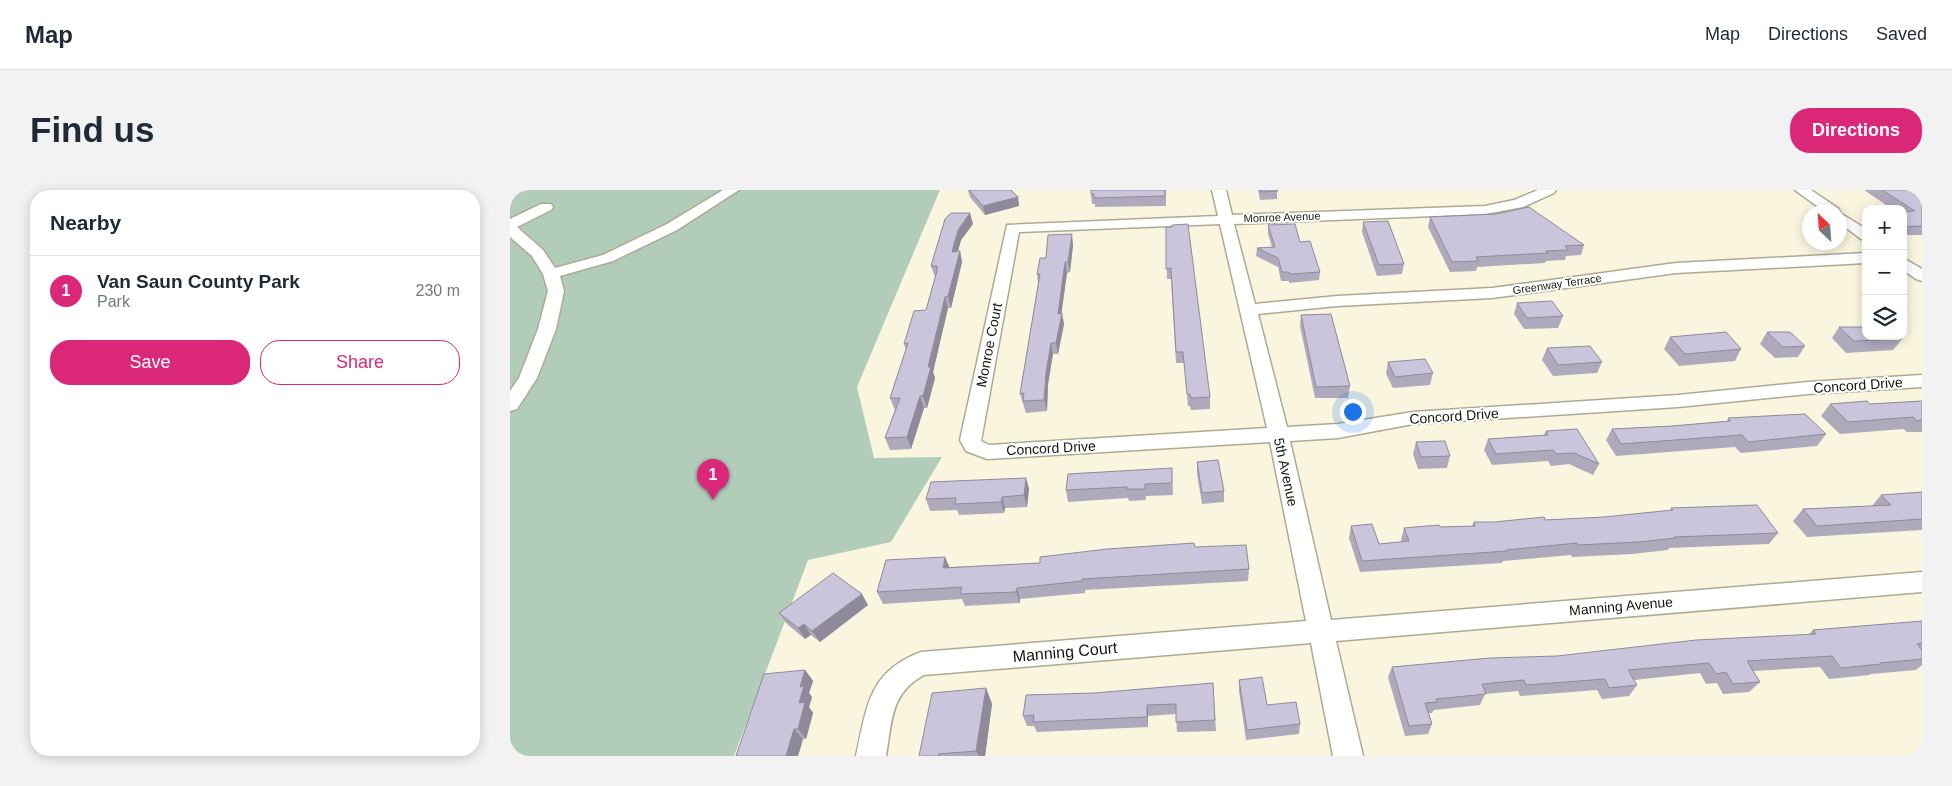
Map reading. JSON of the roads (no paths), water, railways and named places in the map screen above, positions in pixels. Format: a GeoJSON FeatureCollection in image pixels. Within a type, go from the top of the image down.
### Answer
{"type":"FeatureCollection","features":[{"type":"Feature","properties":{"kind":"street"},"geometry":{"type":"LineString","coordinates":[[551,274],[608,258],[672,226],[732,190]]}},
{"type":"Feature","properties":{"kind":"street","name":"5th Avenue"},"geometry":{"type":"LineString","coordinates":[[1219,190],[1278,436],[1348,756]]}},
{"type":"Feature","properties":{"kind":"street","name":"Monroe Avenue"},"geometry":{"type":"LineString","coordinates":[[1012,228],[1485,210],[1518,204],[1549,190]]}},
{"type":"Feature","properties":{"kind":"street"},"geometry":{"type":"LineString","coordinates":[[1802,190],[1824,205]]}},
{"type":"Feature","properties":{"kind":"street"},"geometry":{"type":"LineString","coordinates":[[510,225],[546,207]]}},
{"type":"Feature","properties":{"kind":"street"},"geometry":{"type":"LineString","coordinates":[[1847,222],[1862,233]]}},
{"type":"Feature","properties":{"kind":"street","name":"Monroe Court"},"geometry":{"type":"LineString","coordinates":[[987,452],[972,446],[970,440],[1012,228]]}},
{"type":"Feature","properties":{"kind":"street"},"geometry":{"type":"LineString","coordinates":[[510,229],[538,252],[551,274],[556,291],[547,329],[528,378],[510,405]]}},
{"type":"Feature","properties":{"kind":"street"},"geometry":{"type":"LineString","coordinates":[[1907,258],[1922,256]]}},
{"type":"Feature","properties":{"kind":"street","name":"Greenway Terrace"},"geometry":{"type":"LineString","coordinates":[[1249,310],[1338,301],[1492,293],[1676,268],[1862,258]]}},
{"type":"Feature","properties":{"kind":"street"},"geometry":{"type":"LineString","coordinates":[[1907,265],[1922,276]]}},
{"type":"Feature","properties":{"kind":"street","name":"Concord Drive"},"geometry":{"type":"LineString","coordinates":[[987,452],[1278,436],[1338,431],[1413,418],[1678,401],[1799,389],[1922,381]]}},
{"type":"Feature","properties":{"kind":"street","name":"Manning Avenue"},"geometry":{"type":"LineString","coordinates":[[1321,631],[1922,582]]}},
{"type":"Feature","properties":{"kind":"street","name":"Manning Court"},"geometry":{"type":"LineString","coordinates":[[871,756],[884,694],[893,681],[906,670],[921,664],[1321,631]]}},
{"type":"Feature","properties":{"kind":"place","name":"Van Saun County Park"},"geometry":{"type":"Point","coordinates":[713,500]}}]}
